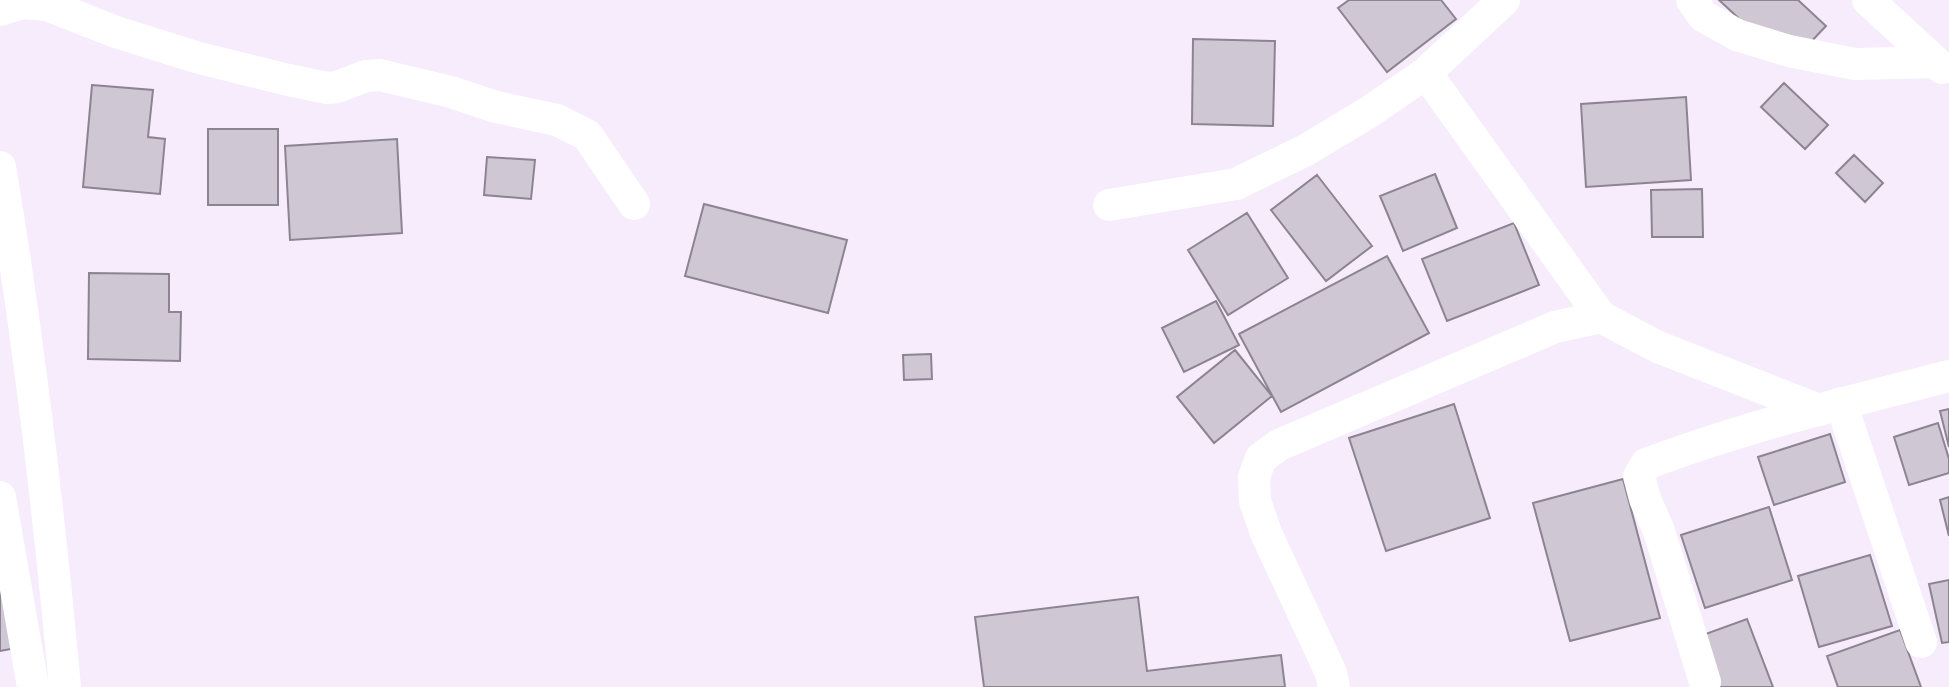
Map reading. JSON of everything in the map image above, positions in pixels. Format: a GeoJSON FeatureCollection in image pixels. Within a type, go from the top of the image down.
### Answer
{"type":"FeatureCollection","features":[{"type":"Feature","properties":{"kind":"street"},"geometry":{"type":"LineString","coordinates":[[1109,205],[1236,184],[1306,150],[1426,73],[1504,0]]}},
{"type":"Feature","properties":{"kind":"street"},"geometry":{"type":"LineString","coordinates":[[1692,0],[1703,16],[1737,35],[1789,51],[1855,64],[1942,68]]}},
{"type":"Feature","properties":{"kind":"street"},"geometry":{"type":"LineString","coordinates":[[1868,0],[1942,68]]}},
{"type":"Feature","properties":{"kind":"street"},"geometry":{"type":"LineString","coordinates":[[0,10],[23,3],[47,5],[116,32],[284,79],[327,88],[380,75],[451,92],[496,107],[557,120],[587,135],[634,204]]}},
{"type":"Feature","properties":{"kind":"street"},"geometry":{"type":"LineString","coordinates":[[1426,73],[1601,317],[1658,347],[1830,406],[1921,642]]}},
{"type":"Feature","properties":{"kind":"street"},"geometry":{"type":"LineString","coordinates":[[0,167],[14,249],[40,454],[65,687]]}},
{"type":"Feature","properties":{"kind":"street"},"geometry":{"type":"LineString","coordinates":[[1334,687],[1331,673],[1266,533],[1255,501],[1254,477],[1261,458],[1279,445],[1555,327],[1601,317]]}},
{"type":"Feature","properties":{"kind":"street"},"geometry":{"type":"LineString","coordinates":[[1705,682],[1659,531],[1645,499],[1639,476],[1646,464],[1676,452],[1830,406],[1949,376]]}},
{"type":"Feature","properties":{"kind":"street"},"geometry":{"type":"LineString","coordinates":[[0,497],[33,687]]}},
{"type":"Feature","properties":{"kind":"building"},"geometry":{"type":"Polygon","coordinates":[[[1349,0],[1441,0],[1456,19],[1387,72],[1338,8],[1349,0]]]}},
{"type":"Feature","properties":{"kind":"building"},"geometry":{"type":"Polygon","coordinates":[[[1719,0],[1798,0],[1826,26],[1789,65],[1719,0]]]}},
{"type":"Feature","properties":{"kind":"building"},"geometry":{"type":"Polygon","coordinates":[[[1193,39],[1275,41],[1273,126],[1192,124],[1193,39]]]}},
{"type":"Feature","properties":{"kind":"building"},"geometry":{"type":"Polygon","coordinates":[[[1784,83],[1828,125],[1805,149],[1761,107],[1784,83]]]}},
{"type":"Feature","properties":{"kind":"building"},"geometry":{"type":"Polygon","coordinates":[[[92,85],[153,90],[148,137],[165,139],[160,194],[83,187],[92,85]]]}},
{"type":"Feature","properties":{"kind":"building"},"geometry":{"type":"Polygon","coordinates":[[[1686,97],[1691,180],[1586,187],[1581,104],[1686,97]]]}},
{"type":"Feature","properties":{"kind":"building"},"geometry":{"type":"Polygon","coordinates":[[[208,129],[278,129],[278,205],[208,205],[208,129]]]}},
{"type":"Feature","properties":{"kind":"building"},"geometry":{"type":"Polygon","coordinates":[[[397,139],[402,233],[290,240],[285,146],[397,139]]]}},
{"type":"Feature","properties":{"kind":"building"},"geometry":{"type":"Polygon","coordinates":[[[1854,155],[1883,183],[1865,202],[1836,173],[1854,155]]]}},
{"type":"Feature","properties":{"kind":"building"},"geometry":{"type":"Polygon","coordinates":[[[487,157],[535,160],[531,199],[484,195],[487,157]]]}},
{"type":"Feature","properties":{"kind":"building"},"geometry":{"type":"Polygon","coordinates":[[[1435,174],[1457,228],[1403,251],[1380,196],[1435,174]]]}},
{"type":"Feature","properties":{"kind":"building"},"geometry":{"type":"Polygon","coordinates":[[[1317,175],[1372,246],[1326,281],[1271,210],[1317,175]]]}},
{"type":"Feature","properties":{"kind":"building"},"geometry":{"type":"Polygon","coordinates":[[[1702,189],[1703,237],[1652,237],[1651,190],[1702,189]]]}},
{"type":"Feature","properties":{"kind":"building"},"geometry":{"type":"Polygon","coordinates":[[[704,204],[847,240],[828,313],[685,276],[704,204]]]}},
{"type":"Feature","properties":{"kind":"building"},"geometry":{"type":"Polygon","coordinates":[[[1247,213],[1288,278],[1228,315],[1188,250],[1247,213]]]}},
{"type":"Feature","properties":{"kind":"building"},"geometry":{"type":"Polygon","coordinates":[[[1514,223],[1539,285],[1447,321],[1422,259],[1514,223]]]}},
{"type":"Feature","properties":{"kind":"building"},"geometry":{"type":"Polygon","coordinates":[[[1387,256],[1429,333],[1281,412],[1239,334],[1387,256]]]}},
{"type":"Feature","properties":{"kind":"building"},"geometry":{"type":"Polygon","coordinates":[[[89,273],[169,274],[169,312],[181,312],[180,361],[88,359],[89,273]]]}},
{"type":"Feature","properties":{"kind":"building"},"geometry":{"type":"Polygon","coordinates":[[[1216,301],[1239,345],[1184,372],[1162,328],[1216,301]]]}},
{"type":"Feature","properties":{"kind":"building"},"geometry":{"type":"Polygon","coordinates":[[[1235,350],[1272,396],[1214,443],[1177,397],[1235,350]]]}},
{"type":"Feature","properties":{"kind":"building"},"geometry":{"type":"Polygon","coordinates":[[[931,354],[932,379],[904,380],[903,355],[931,354]]]}},
{"type":"Feature","properties":{"kind":"building"},"geometry":{"type":"Polygon","coordinates":[[[1454,404],[1490,518],[1386,551],[1349,438],[1454,404]]]}},
{"type":"Feature","properties":{"kind":"building"},"geometry":{"type":"Polygon","coordinates":[[[1949,409],[1949,447],[1940,411],[1949,409]]]}},
{"type":"Feature","properties":{"kind":"building"},"geometry":{"type":"Polygon","coordinates":[[[1938,423],[1949,459],[1949,473],[1909,485],[1894,437],[1938,423]]]}},
{"type":"Feature","properties":{"kind":"building"},"geometry":{"type":"Polygon","coordinates":[[[1830,434],[1845,482],[1774,505],[1758,457],[1830,434]]]}},
{"type":"Feature","properties":{"kind":"building"},"geometry":{"type":"Polygon","coordinates":[[[1623,479],[1660,618],[1570,641],[1533,503],[1623,479]]]}},
{"type":"Feature","properties":{"kind":"building"},"geometry":{"type":"Polygon","coordinates":[[[1949,497],[1949,536],[1940,500],[1949,497]]]}},
{"type":"Feature","properties":{"kind":"building"},"geometry":{"type":"Polygon","coordinates":[[[1769,507],[1792,580],[1705,608],[1681,535],[1769,507]]]}},
{"type":"Feature","properties":{"kind":"building"},"geometry":{"type":"Polygon","coordinates":[[[1870,555],[1892,626],[1819,647],[1798,576],[1870,555]]]}},
{"type":"Feature","properties":{"kind":"building"},"geometry":{"type":"Polygon","coordinates":[[[0,568],[16,648],[0,651],[0,568]]]}},
{"type":"Feature","properties":{"kind":"building"},"geometry":{"type":"Polygon","coordinates":[[[1949,580],[1949,642],[1942,643],[1929,584],[1949,580]]]}},
{"type":"Feature","properties":{"kind":"building"},"geometry":{"type":"Polygon","coordinates":[[[1138,597],[1147,671],[1281,655],[1285,687],[984,687],[975,617],[1138,597]]]}},
{"type":"Feature","properties":{"kind":"building"},"geometry":{"type":"Polygon","coordinates":[[[1747,619],[1773,687],[1719,687],[1700,636],[1747,619]]]}},
{"type":"Feature","properties":{"kind":"building"},"geometry":{"type":"Polygon","coordinates":[[[1900,630],[1921,687],[1838,687],[1827,656],[1900,630]]]}}]}
